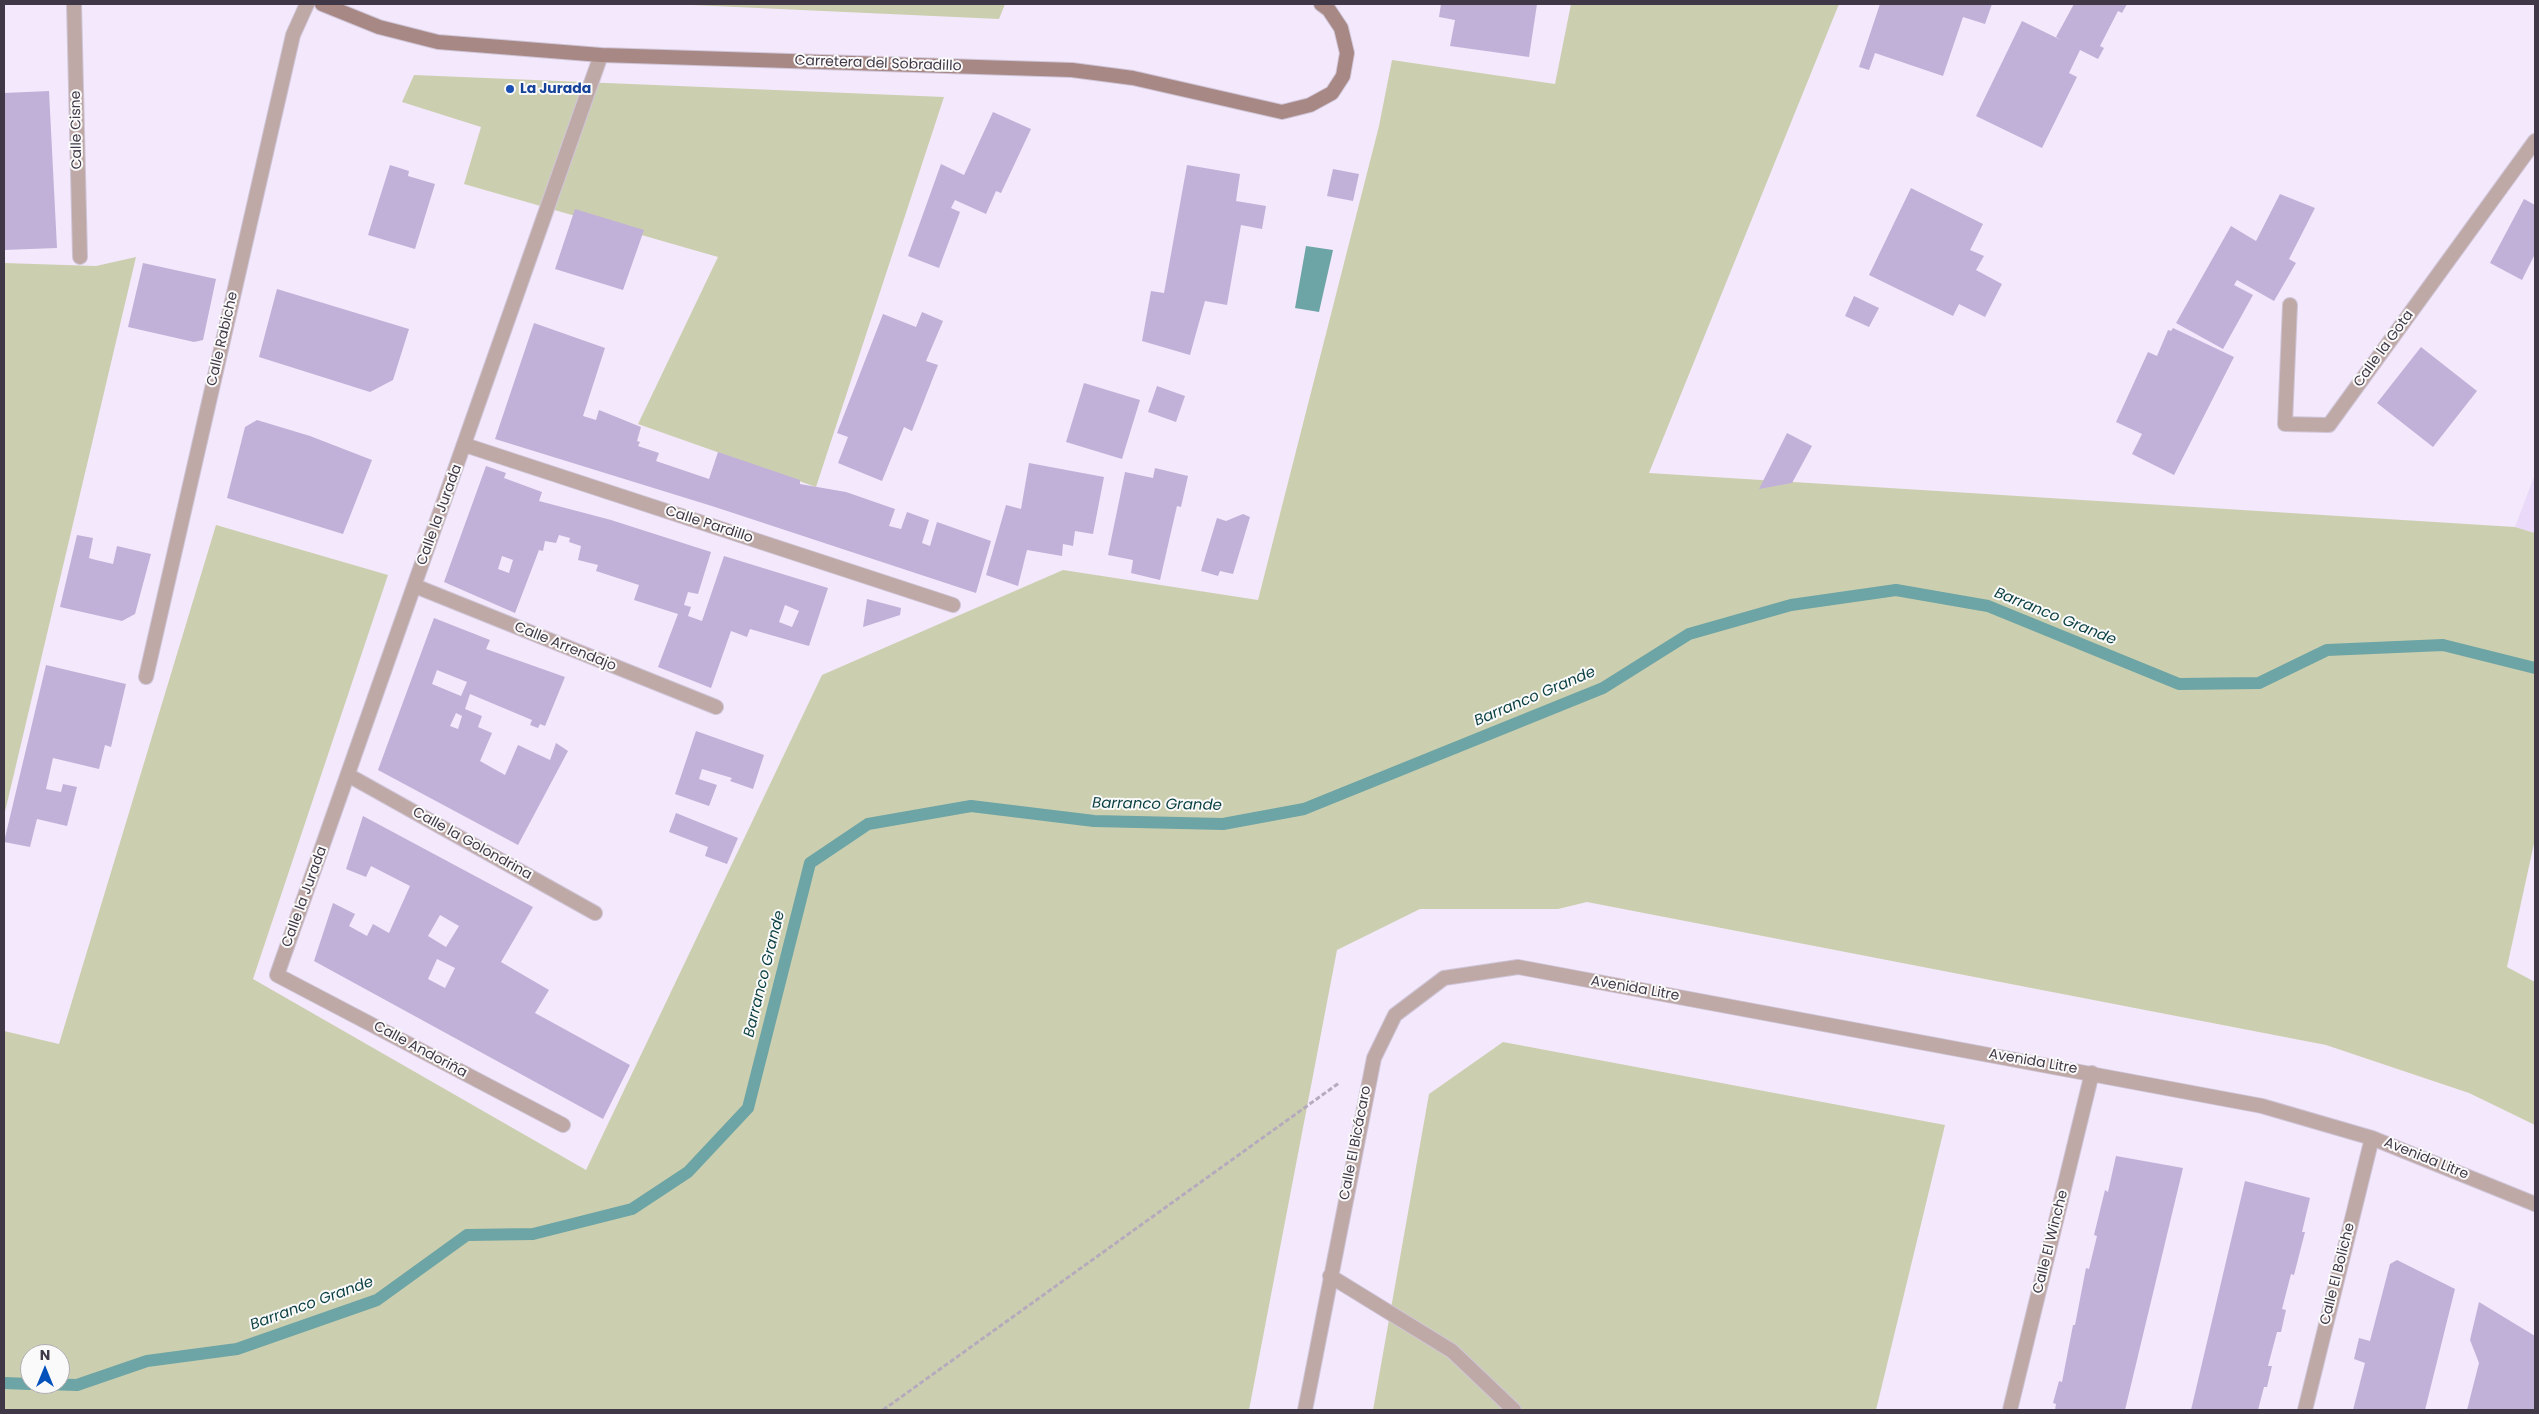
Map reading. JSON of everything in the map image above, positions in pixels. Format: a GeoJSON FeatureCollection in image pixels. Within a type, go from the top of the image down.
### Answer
{"type":"FeatureCollection","features":[{"type":"Feature","properties":{"kind":"main road","name":"Carretera del Sobradillo"},"geometry":{"type":"LineString","coordinates":[[322,4],[379,27],[438,42],[601,55],[1072,70],[1132,78],[1282,112],[1310,105],[1332,93],[1344,76],[1347,53],[1341,28],[1329,10],[1321,4]]}},
{"type":"Feature","properties":{"kind":"street","name":"Calle Cisne"},"geometry":{"type":"LineString","coordinates":[[74,4],[80,257]]}},
{"type":"Feature","properties":{"kind":"street","name":"Calle Rabiche"},"geometry":{"type":"LineString","coordinates":[[146,678],[293,35],[307,4]]}},
{"type":"Feature","properties":{"kind":"street","name":"Calle la Jurada"},"geometry":{"type":"LineString","coordinates":[[277,975],[601,55]]}},
{"type":"Feature","properties":{"kind":"street","name":"Calle la Gota"},"geometry":{"type":"LineString","coordinates":[[2290,305],[2285,424],[2329,425],[2535,141]]}},
{"type":"Feature","properties":{"kind":"street","name":"Calle Pardillo"},"geometry":{"type":"LineString","coordinates":[[465,445],[953,605]]}},
{"type":"Feature","properties":{"kind":"street","name":"Calle Arrendajo"},"geometry":{"type":"LineString","coordinates":[[415,586],[716,707]]}},
{"type":"Feature","properties":{"kind":"street","name":"Calle la Golondrina"},"geometry":{"type":"LineString","coordinates":[[348,775],[595,913]]}},
{"type":"Feature","properties":{"kind":"street","name":"Calle El Bicácaro"},"geometry":{"type":"LineString","coordinates":[[1305,1410],[1374,1058],[1395,1015],[1444,978],[1518,967]]}},
{"type":"Feature","properties":{"kind":"street","name":"Avenida Litre"},"geometry":{"type":"LineString","coordinates":[[1518,967],[2262,1106],[2372,1138],[2535,1204]]}},
{"type":"Feature","properties":{"kind":"street","name":"Calle Andoriña"},"geometry":{"type":"LineString","coordinates":[[277,975],[563,1125]]}},
{"type":"Feature","properties":{"kind":"street","name":"Calle El Winche"},"geometry":{"type":"LineString","coordinates":[[2010,1410],[2092,1073]]}},
{"type":"Feature","properties":{"kind":"street","name":"Calle El Boliche"},"geometry":{"type":"LineString","coordinates":[[2305,1410],[2372,1138]]}},
{"type":"Feature","properties":{"kind":"street"},"geometry":{"type":"LineString","coordinates":[[1330,1276],[1452,1351],[1514,1410]]}},
{"type":"Feature","properties":{"kind":"path"},"geometry":{"type":"LineString","coordinates":[[883,1410],[1374,1058]]}},
{"type":"Feature","properties":{"kind":"shaded area"},"geometry":{"type":"Polygon","coordinates":[[[670,4],[1005,4],[999,19],[670,4]]]}},
{"type":"Feature","properties":{"kind":"shaded area"},"geometry":{"type":"Polygon","coordinates":[[[1571,4],[1839,4],[1649,473],[2515,527],[2535,533],[2535,839],[2507,967],[2535,982],[2535,1125],[2469,1093],[2326,1045],[1587,902],[1558,909],[1420,909],[1337,950],[1249,1410],[4,1410],[4,1031],[59,1044],[216,525],[388,575],[253,979],[586,1170],[822,675],[1063,570],[1258,600],[1379,126],[1392,60],[1555,84],[1571,4]]]}},
{"type":"Feature","properties":{"kind":"shaded area"},"geometry":{"type":"Polygon","coordinates":[[[414,75],[944,97],[816,487],[638,424],[718,257],[464,184],[481,127],[402,102],[414,75]]]}},
{"type":"Feature","properties":{"kind":"shaded area"},"geometry":{"type":"Polygon","coordinates":[[[1306,246],[1333,250],[1319,312],[1295,308],[1306,246]]]}},
{"type":"Feature","properties":{"kind":"shaded area"},"geometry":{"type":"Polygon","coordinates":[[[136,257],[4,816],[4,263],[96,266],[136,257]]]}},
{"type":"Feature","properties":{"kind":"shaded area"},"geometry":{"type":"Polygon","coordinates":[[[2535,474],[2535,533],[2515,527],[2535,474]]]}},
{"type":"Feature","properties":{"kind":"shaded area"},"geometry":{"type":"Polygon","coordinates":[[[1503,1042],[1945,1125],[1876,1410],[1373,1410],[1429,1094],[1503,1042]]]}},
{"type":"Feature","properties":{"kind":"building"},"geometry":{"type":"Polygon","coordinates":[[[1441,4],[1537,4],[1529,57],[1450,46],[1455,20],[1439,17],[1441,4]]]}},
{"type":"Feature","properties":{"kind":"building"},"geometry":{"type":"Polygon","coordinates":[[[1880,4],[1992,4],[1985,24],[1963,17],[1943,76],[1875,53],[1869,70],[1859,67],[1880,4]]]}},
{"type":"Feature","properties":{"kind":"building"},"geometry":{"type":"Polygon","coordinates":[[[2074,4],[2127,4],[2122,13],[2118,11],[2100,46],[2104,48],[2098,59],[2080,50],[2069,73],[2077,77],[2042,148],[1976,116],[2022,21],[2061,40],[2056,37],[2074,4]]]}},
{"type":"Feature","properties":{"kind":"building"},"geometry":{"type":"Polygon","coordinates":[[[49,91],[57,248],[4,250],[4,93],[49,91]]]}},
{"type":"Feature","properties":{"kind":"building"},"geometry":{"type":"Polygon","coordinates":[[[993,112],[1031,129],[1001,193],[996,191],[986,214],[955,200],[951,208],[960,212],[939,268],[908,256],[941,164],[964,175],[993,112]]]}},
{"type":"Feature","properties":{"kind":"building"},"geometry":{"type":"Polygon","coordinates":[[[390,165],[409,171],[408,176],[435,184],[415,249],[368,235],[390,165]]]}},
{"type":"Feature","properties":{"kind":"building"},"geometry":{"type":"Polygon","coordinates":[[[1187,165],[1240,174],[1236,201],[1266,206],[1262,229],[1241,225],[1227,305],[1205,301],[1190,355],[1142,341],[1151,291],[1164,293],[1187,165]]]}},
{"type":"Feature","properties":{"kind":"building"},"geometry":{"type":"Polygon","coordinates":[[[1333,169],[1359,174],[1353,201],[1327,196],[1333,169]]]}},
{"type":"Feature","properties":{"kind":"building"},"geometry":{"type":"Polygon","coordinates":[[[1911,188],[1983,224],[1970,250],[1984,256],[1976,270],[2002,284],[1985,317],[1959,304],[1953,316],[1869,275],[1911,188]]]}},
{"type":"Feature","properties":{"kind":"building"},"geometry":{"type":"Polygon","coordinates":[[[2280,194],[2315,208],[2289,259],[2296,263],[2274,301],[2237,280],[2234,285],[2253,295],[2223,349],[2176,323],[2231,226],[2256,241],[2280,194]]]}},
{"type":"Feature","properties":{"kind":"building"},"geometry":{"type":"Polygon","coordinates":[[[2524,199],[2535,205],[2535,254],[2522,280],[2490,263],[2524,199]]]}},
{"type":"Feature","properties":{"kind":"building"},"geometry":{"type":"Polygon","coordinates":[[[575,209],[644,230],[623,290],[555,269],[575,209]]]}},
{"type":"Feature","properties":{"kind":"building"},"geometry":{"type":"Polygon","coordinates":[[[143,263],[216,279],[203,340],[194,342],[128,327],[143,263]]]}},
{"type":"Feature","properties":{"kind":"building"},"geometry":{"type":"Polygon","coordinates":[[[277,289],[409,329],[393,380],[370,392],[259,357],[277,289]]]}},
{"type":"Feature","properties":{"kind":"building"},"geometry":{"type":"Polygon","coordinates":[[[1854,296],[1879,308],[1869,327],[1845,316],[1854,296]]]}},
{"type":"Feature","properties":{"kind":"building"},"geometry":{"type":"Polygon","coordinates":[[[922,312],[943,321],[926,361],[938,365],[912,431],[904,427],[882,481],[838,463],[848,437],[837,433],[883,314],[916,327],[922,312]]]}},
{"type":"Feature","properties":{"kind":"building"},"geometry":{"type":"Polygon","coordinates":[[[534,323],[605,348],[583,416],[596,420],[599,410],[641,427],[637,441],[640,442],[638,446],[659,453],[656,461],[709,479],[718,452],[800,480],[800,484],[846,492],[895,509],[889,526],[901,529],[907,512],[929,520],[922,543],[930,546],[937,522],[991,541],[976,593],[715,507],[495,439],[534,323]]]}},
{"type":"Feature","properties":{"kind":"building"},"geometry":{"type":"Polygon","coordinates":[[[2173,328],[2234,357],[2174,475],[2132,454],[2142,434],[2116,422],[2148,352],[2157,356],[2168,330],[2171,331],[2173,328]]]}},
{"type":"Feature","properties":{"kind":"building"},"geometry":{"type":"Polygon","coordinates":[[[2421,347],[2477,391],[2433,447],[2377,403],[2421,347]]]}},
{"type":"Feature","properties":{"kind":"building"},"geometry":{"type":"Polygon","coordinates":[[[1084,383],[1140,400],[1122,459],[1066,442],[1084,383]]]}},
{"type":"Feature","properties":{"kind":"building"},"geometry":{"type":"Polygon","coordinates":[[[1157,386],[1185,396],[1176,422],[1148,412],[1157,386]]]}},
{"type":"Feature","properties":{"kind":"building"},"geometry":{"type":"Polygon","coordinates":[[[257,420],[310,436],[372,460],[343,534],[227,498],[245,427],[257,420]]]}},
{"type":"Feature","properties":{"kind":"building"},"geometry":{"type":"Polygon","coordinates":[[[1787,433],[1812,446],[1792,483],[1759,489],[1787,433]]]}},
{"type":"Feature","properties":{"kind":"building"},"geometry":{"type":"Polygon","coordinates":[[[1029,463],[1104,477],[1093,534],[1075,531],[1073,546],[1063,544],[1062,556],[1027,550],[1018,586],[986,575],[1006,505],[1021,509],[1029,463]]]}},
{"type":"Feature","properties":{"kind":"building"},"geometry":{"type":"Polygon","coordinates":[[[486,466],[506,473],[504,478],[542,492],[539,501],[611,520],[711,552],[698,594],[688,592],[684,605],[691,607],[688,616],[702,621],[724,556],[828,588],[809,646],[750,629],[747,637],[731,631],[711,688],[658,667],[678,614],[634,600],[639,585],[596,571],[598,565],[578,560],[581,546],[569,542],[570,538],[559,535],[556,543],[545,541],[543,551],[539,550],[515,613],[444,582],[486,466]],[[502,556],[498,569],[509,573],[513,560],[502,556]],[[785,605],[779,622],[792,627],[799,611],[785,605]]]}},
{"type":"Feature","properties":{"kind":"building"},"geometry":{"type":"Polygon","coordinates":[[[1155,468],[1188,476],[1181,507],[1177,506],[1160,580],[1131,573],[1133,560],[1108,555],[1125,472],[1153,478],[1155,468]]]}},
{"type":"Feature","properties":{"kind":"building"},"geometry":{"type":"Polygon","coordinates":[[[1243,514],[1250,517],[1233,574],[1220,571],[1218,576],[1201,571],[1217,518],[1226,521],[1243,514]]]}},
{"type":"Feature","properties":{"kind":"building"},"geometry":{"type":"Polygon","coordinates":[[[77,535],[93,538],[89,558],[96,560],[113,564],[117,546],[151,554],[135,614],[122,621],[60,607],[77,535]]]}},
{"type":"Feature","properties":{"kind":"building"},"geometry":{"type":"Polygon","coordinates":[[[867,599],[901,608],[900,615],[863,627],[867,599]]]}},
{"type":"Feature","properties":{"kind":"building"},"geometry":{"type":"Polygon","coordinates":[[[434,618],[490,640],[486,649],[565,677],[545,726],[540,724],[538,728],[530,725],[532,720],[470,694],[465,709],[482,716],[478,727],[492,733],[480,761],[505,775],[518,745],[550,760],[556,743],[568,751],[518,845],[378,770],[434,618]],[[437,670],[432,684],[461,696],[467,682],[437,670]],[[456,713],[450,726],[458,729],[462,716],[456,713]]]}},
{"type":"Feature","properties":{"kind":"building"},"geometry":{"type":"Polygon","coordinates":[[[46,665],[126,684],[111,747],[105,745],[99,769],[53,758],[46,789],[61,792],[63,784],[77,787],[67,826],[37,819],[30,847],[4,842],[46,665]]]}},
{"type":"Feature","properties":{"kind":"building"},"geometry":{"type":"Polygon","coordinates":[[[696,731],[764,755],[753,789],[730,781],[732,778],[702,769],[699,779],[717,785],[709,806],[675,794],[696,731]]]}},
{"type":"Feature","properties":{"kind":"building"},"geometry":{"type":"Polygon","coordinates":[[[676,813],[738,838],[727,864],[705,856],[708,847],[669,832],[676,813]]]}},
{"type":"Feature","properties":{"kind":"building"},"geometry":{"type":"Polygon","coordinates":[[[363,816],[533,907],[501,962],[549,990],[535,1013],[630,1065],[603,1119],[314,961],[333,903],[355,914],[349,926],[367,936],[373,924],[389,933],[410,886],[371,866],[366,877],[346,869],[363,816]],[[440,915],[428,936],[446,947],[459,926],[440,915]],[[437,959],[428,979],[445,988],[455,968],[437,959]]]}},
{"type":"Feature","properties":{"kind":"building"},"geometry":{"type":"Polygon","coordinates":[[[2116,1156],[2183,1168],[2125,1410],[2055,1410],[2056,1404],[2053,1403],[2059,1381],[2062,1382],[2086,1268],[2089,1269],[2097,1236],[2094,1235],[2105,1190],[2108,1192],[2116,1156]]]}},
{"type":"Feature","properties":{"kind":"building"},"geometry":{"type":"Polygon","coordinates":[[[2245,1181],[2310,1198],[2302,1232],[2305,1232],[2294,1275],[2291,1274],[2282,1309],[2286,1310],[2281,1332],[2277,1332],[2268,1366],[2272,1366],[2267,1387],[2264,1387],[2258,1410],[2191,1410],[2245,1181]]]}},
{"type":"Feature","properties":{"kind":"building"},"geometry":{"type":"Polygon","coordinates":[[[2397,1260],[2455,1289],[2425,1410],[2353,1410],[2365,1363],[2354,1359],[2359,1338],[2370,1341],[2390,1264],[2397,1260]]]}},
{"type":"Feature","properties":{"kind":"building"},"geometry":{"type":"Polygon","coordinates":[[[2479,1302],[2535,1336],[2535,1410],[2467,1410],[2479,1363],[2470,1340],[2479,1302]]]}},
{"type":"Feature","properties":{"kind":"waterway","name":"Barranco Grande"},"geometry":{"type":"LineString","coordinates":[[70,1385],[77,1385],[147,1361],[237,1349],[377,1300],[467,1235],[533,1234],[632,1209],[688,1172],[748,1108],[810,863],[868,824],[971,806],[1094,821],[1223,824],[1304,809],[1603,688],[1689,634],[1791,605],[1896,590],[1988,606],[2179,684],[2259,683],[2327,650],[2443,645],[2535,668]]}},
{"type":"Feature","properties":{"kind":"waterway","name":"Barranco Grande"},"geometry":{"type":"LineString","coordinates":[[4,1383],[20,1384]]}},
{"type":"Feature","properties":{"kind":"place","name":"La Jurada"},"geometry":{"type":"Point","coordinates":[510,89]}}]}
